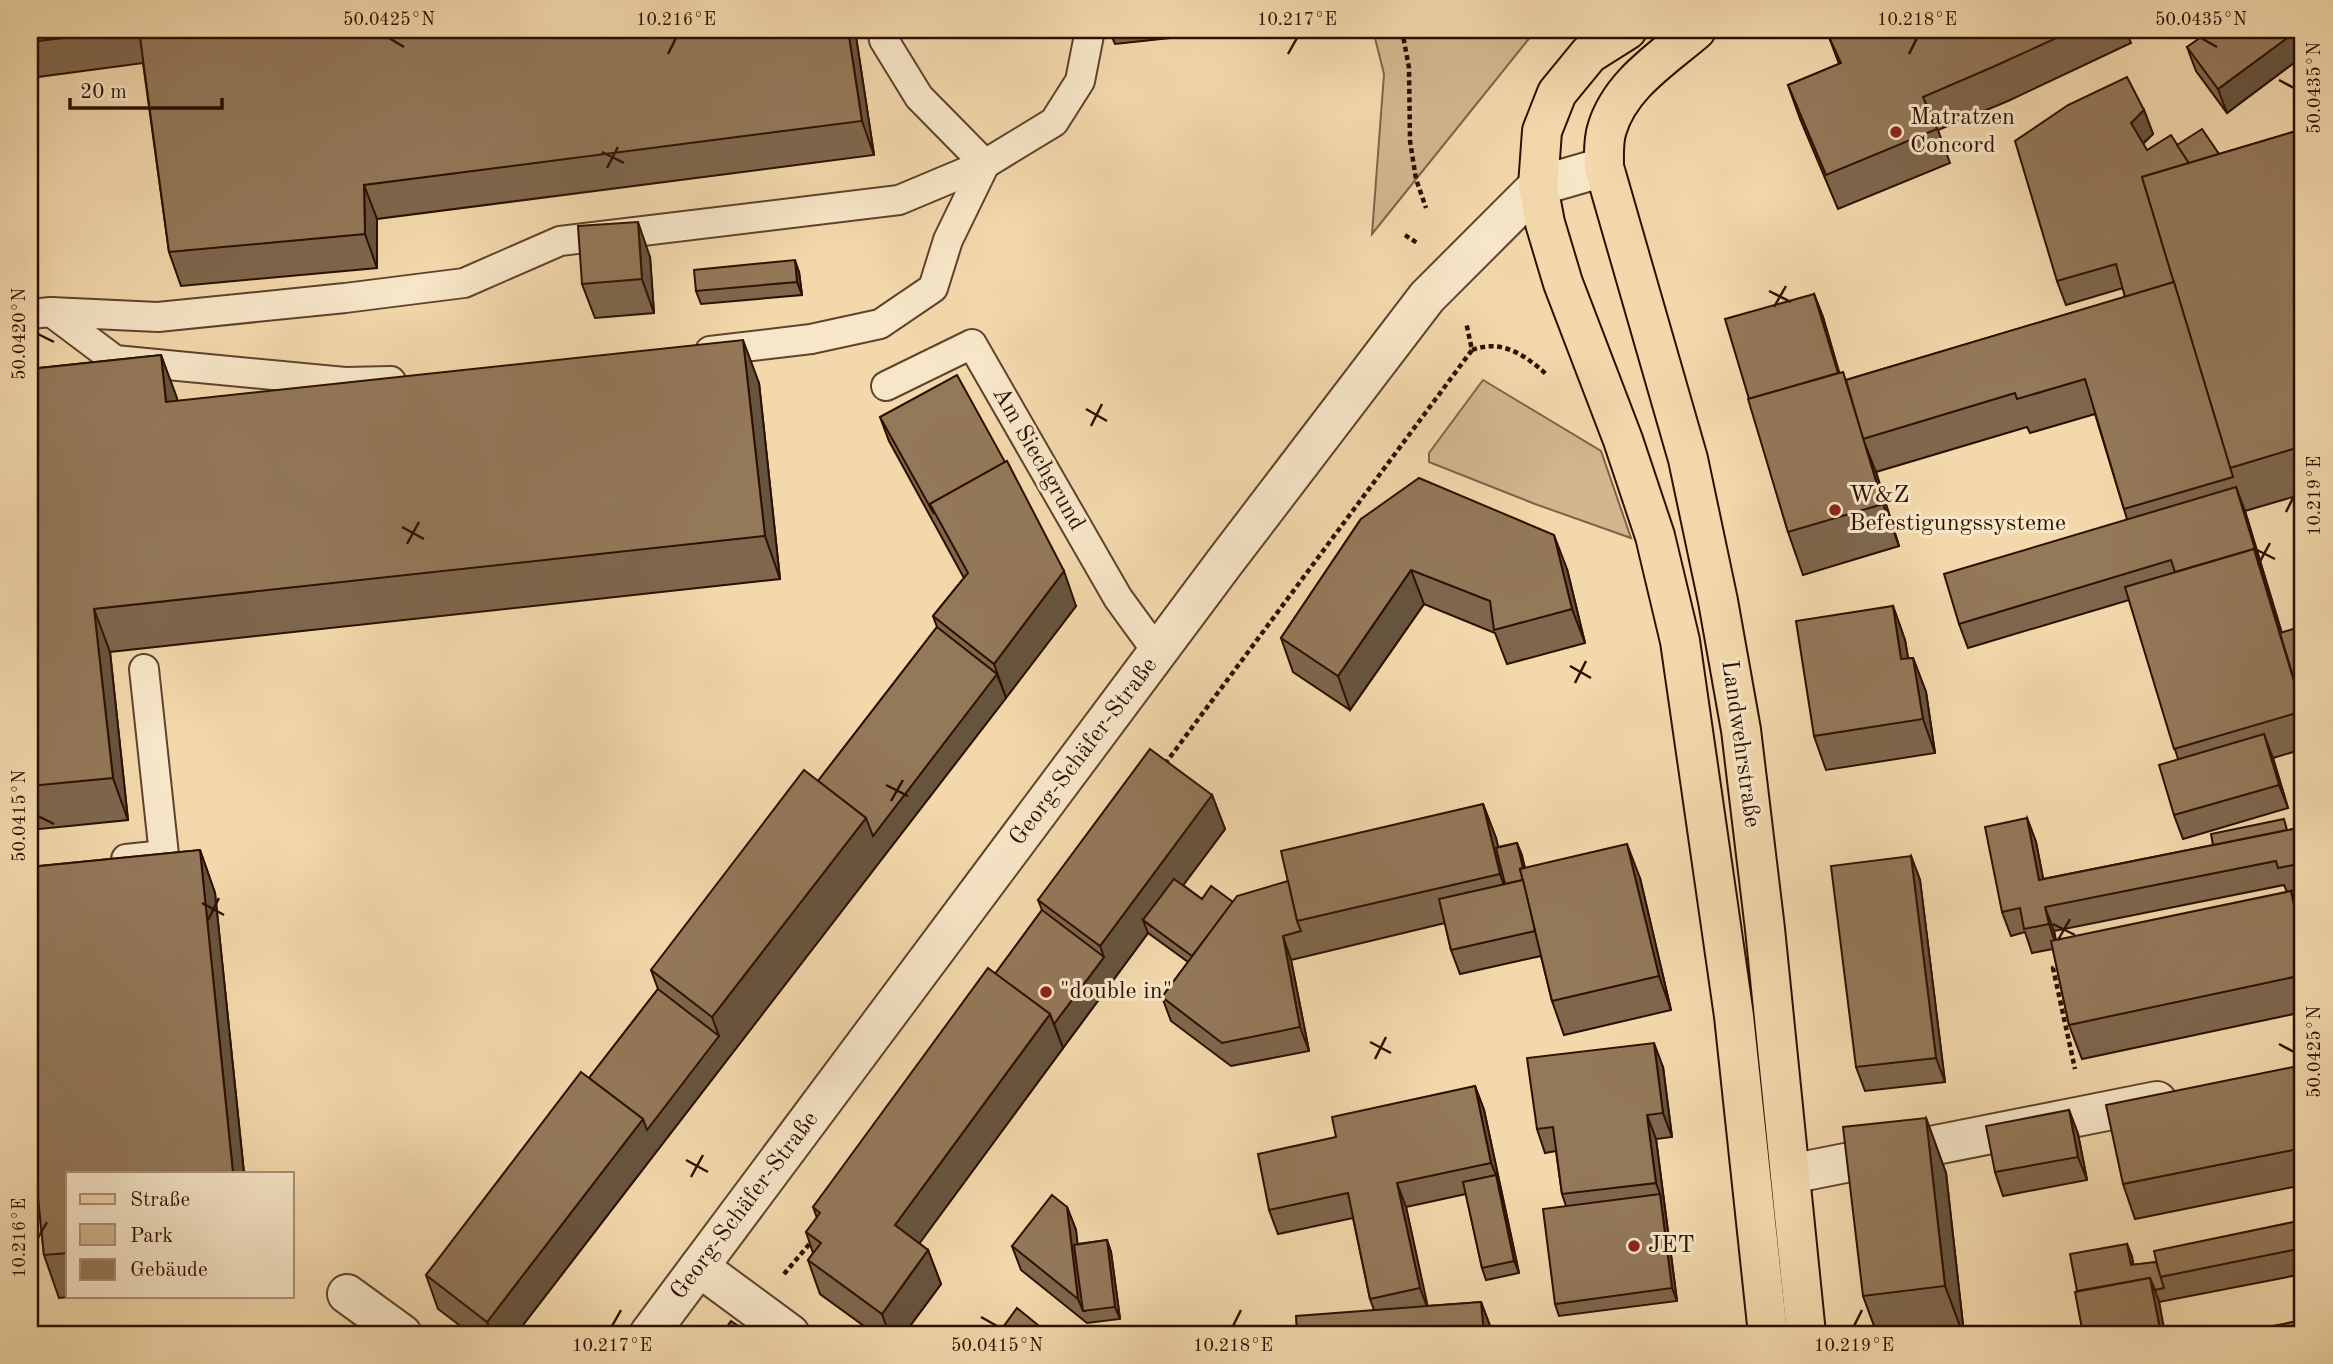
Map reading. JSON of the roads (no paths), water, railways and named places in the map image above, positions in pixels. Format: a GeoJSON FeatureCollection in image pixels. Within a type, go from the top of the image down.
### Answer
{"type":"FeatureCollection","features":[{"type":"Feature","properties":{"kind":"main road"},"geometry":{"type":"LineString","coordinates":[[1538,186],[1542,131],[1557,93],[1589,54],[1626,30]]}},
{"type":"Feature","properties":{"kind":"main road"},"geometry":{"type":"LineString","coordinates":[[1604,167],[1606,132],[1616,104],[1632,84],[1696,30]]}},
{"type":"Feature","properties":{"kind":"main road","name":"Landwehrstraße"},"geometry":{"type":"LineString","coordinates":[[1604,167],[1688,459],[1718,601],[1742,744],[1765,929],[1806,1334]]}},
{"type":"Feature","properties":{"kind":"main road","name":"Landwehrstraße"},"geometry":{"type":"LineString","coordinates":[[1538,186],[1545,223],[1563,283],[1623,440],[1654,536],[1680,641],[1734,1016],[1768,1334]]}},
{"type":"Feature","properties":{"kind":"street","name":"Georg-Schäfer-Straße"},"geometry":{"type":"LineString","coordinates":[[649,1334],[1224,563],[1427,297],[1538,186],[1604,167]]}},
{"type":"Feature","properties":{"kind":"street"},"geometry":{"type":"LineString","coordinates":[[1790,1174],[2194,1094]]}},
{"type":"Feature","properties":{"kind":"street"},"geometry":{"type":"LineString","coordinates":[[699,1267],[790,1334]]}},
{"type":"Feature","properties":{"kind":"street"},"geometry":{"type":"LineString","coordinates":[[347,1294],[402,1334]]}},
{"type":"Feature","properties":{"kind":"lane"},"geometry":{"type":"LineString","coordinates":[[882,30],[884,40],[919,97],[985,164]]}},
{"type":"Feature","properties":{"kind":"lane"},"geometry":{"type":"LineString","coordinates":[[40,313],[158,317],[345,299],[464,283],[560,241],[899,200],[985,164],[1054,122],[1080,81],[1090,30]]}},
{"type":"Feature","properties":{"kind":"lane"},"geometry":{"type":"LineString","coordinates":[[691,353],[811,339],[880,324],[933,288],[948,240],[985,164]]}},
{"type":"Feature","properties":{"kind":"lane"},"geometry":{"type":"LineString","coordinates":[[40,313],[115,360],[345,382],[411,380]]}},
{"type":"Feature","properties":{"kind":"lane","name":"Am Siechgrund"},"geometry":{"type":"LineString","coordinates":[[886,386],[972,344],[1118,598],[1158,653]]}},
{"type":"Feature","properties":{"kind":"lane"},"geometry":{"type":"LineString","coordinates":[[97,863],[164,855],[144,669]]}},
{"type":"Feature","properties":{"kind":"place","name":"Matratzen Concord"},"geometry":{"type":"Point","coordinates":[1896,132]}},
{"type":"Feature","properties":{"kind":"place","name":"W&Z Befestigungssysteme"},"geometry":{"type":"Point","coordinates":[1835,510]}},
{"type":"Feature","properties":{"kind":"place","name":"\"double in\""},"geometry":{"type":"Point","coordinates":[1046,992]}},
{"type":"Feature","properties":{"kind":"place","name":"JET"},"geometry":{"type":"Point","coordinates":[1634,1246]}}]}
